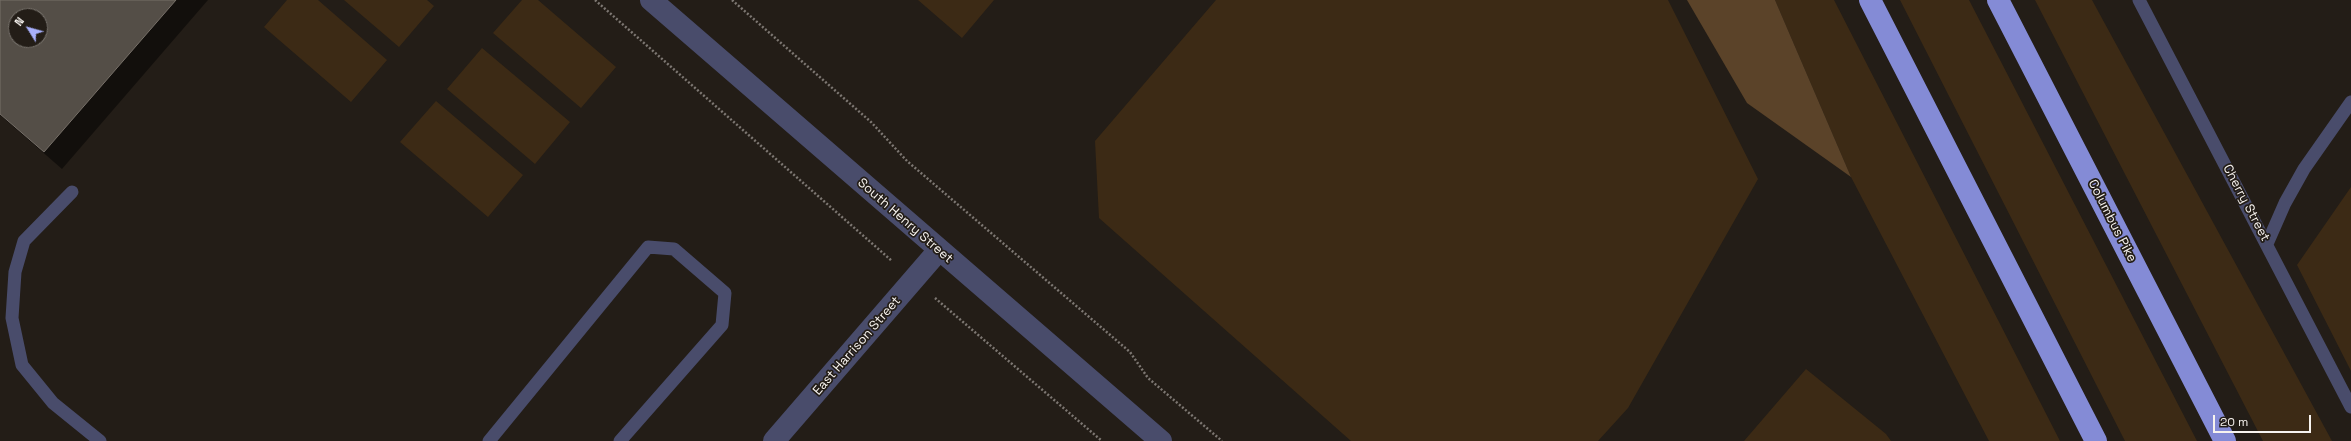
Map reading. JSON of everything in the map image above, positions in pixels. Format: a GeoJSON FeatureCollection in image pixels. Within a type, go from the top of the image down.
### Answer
{"type":"FeatureCollection","features":[{"type":"Feature","properties":{"kind":"highway"},"geometry":{"type":"LineString","coordinates":[[1870,0],[2096,441]]}},
{"type":"Feature","properties":{"kind":"highway","name":"Columbus Pike"},"geometry":{"type":"LineString","coordinates":[[1998,0],[2225,441]]}},
{"type":"Feature","properties":{"kind":"street","name":"South Henry Street"},"geometry":{"type":"LineString","coordinates":[[651,0],[1161,441]]}},
{"type":"Feature","properties":{"kind":"street","name":"East Harrison Street"},"geometry":{"type":"LineString","coordinates":[[774,441],[939,250]]}},
{"type":"Feature","properties":{"kind":"lane","name":"Cherry Street"},"geometry":{"type":"LineString","coordinates":[[2139,0],[2351,407]]}},
{"type":"Feature","properties":{"kind":"lane"},"geometry":{"type":"LineString","coordinates":[[2267,244],[2304,169],[2351,102]]}},
{"type":"Feature","properties":{"kind":"lane"},"geometry":{"type":"LineString","coordinates":[[72,192],[24,241],[15,272],[12,318],[22,365],[53,403],[100,441]]}},
{"type":"Feature","properties":{"kind":"lane"},"geometry":{"type":"LineString","coordinates":[[489,441],[648,247],[674,249],[726,292],[722,324],[620,441]]}},
{"type":"Feature","properties":{"kind":"path"},"geometry":{"type":"LineString","coordinates":[[595,0],[914,280],[1102,441]]}},
{"type":"Feature","properties":{"kind":"path"},"geometry":{"type":"LineString","coordinates":[[732,0],[871,122],[906,161],[1130,352],[1148,378],[1222,441]]}},
{"type":"Feature","properties":{"kind":"shaded area"},"geometry":{"type":"Polygon","coordinates":[[[287,0],[318,0],[387,60],[351,102],[264,27],[287,0]]]}},
{"type":"Feature","properties":{"kind":"shaded area"},"geometry":{"type":"Polygon","coordinates":[[[344,0],[427,0],[434,6],[399,47],[344,0]]]}},
{"type":"Feature","properties":{"kind":"shaded area"},"geometry":{"type":"Polygon","coordinates":[[[522,0],[538,0],[616,67],[581,108],[493,33],[522,0]]]}},
{"type":"Feature","properties":{"kind":"shaded area"},"geometry":{"type":"Polygon","coordinates":[[[918,0],[994,0],[962,38],[918,0]]]}},
{"type":"Feature","properties":{"kind":"shaded area"},"geometry":{"type":"Polygon","coordinates":[[[1216,0],[1668,0],[1758,179],[1628,408],[1598,441],[1351,441],[1099,218],[1095,141],[1216,0]]]}},
{"type":"Feature","properties":{"kind":"shaded area"},"geometry":{"type":"Polygon","coordinates":[[[1687,0],[1775,0],[1851,177],[1747,103],[1687,0]]]}},
{"type":"Feature","properties":{"kind":"shaded area"},"geometry":{"type":"Polygon","coordinates":[[[1775,0],[1834,0],[2060,441],[1989,441],[1851,177],[1775,0]]]}},
{"type":"Feature","properties":{"kind":"shaded area"},"geometry":{"type":"Polygon","coordinates":[[[1900,0],[1969,0],[2197,441],[2125,441],[1900,0]]]}},
{"type":"Feature","properties":{"kind":"shaded area"},"geometry":{"type":"Polygon","coordinates":[[[2035,0],[2092,0],[2332,441],[2263,441],[2035,0]]]}},
{"type":"Feature","properties":{"kind":"shaded area"},"geometry":{"type":"Polygon","coordinates":[[[482,48],[570,122],[535,164],[447,89],[482,48]]]}},
{"type":"Feature","properties":{"kind":"shaded area"},"geometry":{"type":"Polygon","coordinates":[[[436,101],[523,175],[488,217],[400,142],[436,101]]]}},
{"type":"Feature","properties":{"kind":"shaded area"},"geometry":{"type":"Polygon","coordinates":[[[2351,187],[2351,371],[2297,265],[2351,187]]]}},
{"type":"Feature","properties":{"kind":"shaded area"},"geometry":{"type":"Polygon","coordinates":[[[1806,369],[1886,434],[1891,441],[1744,441],[1806,369]]]}},
{"type":"Feature","properties":{"kind":"building"},"geometry":{"type":"Polygon","coordinates":[[[0,0],[176,0],[44,152],[0,114],[0,0]]]}}]}
